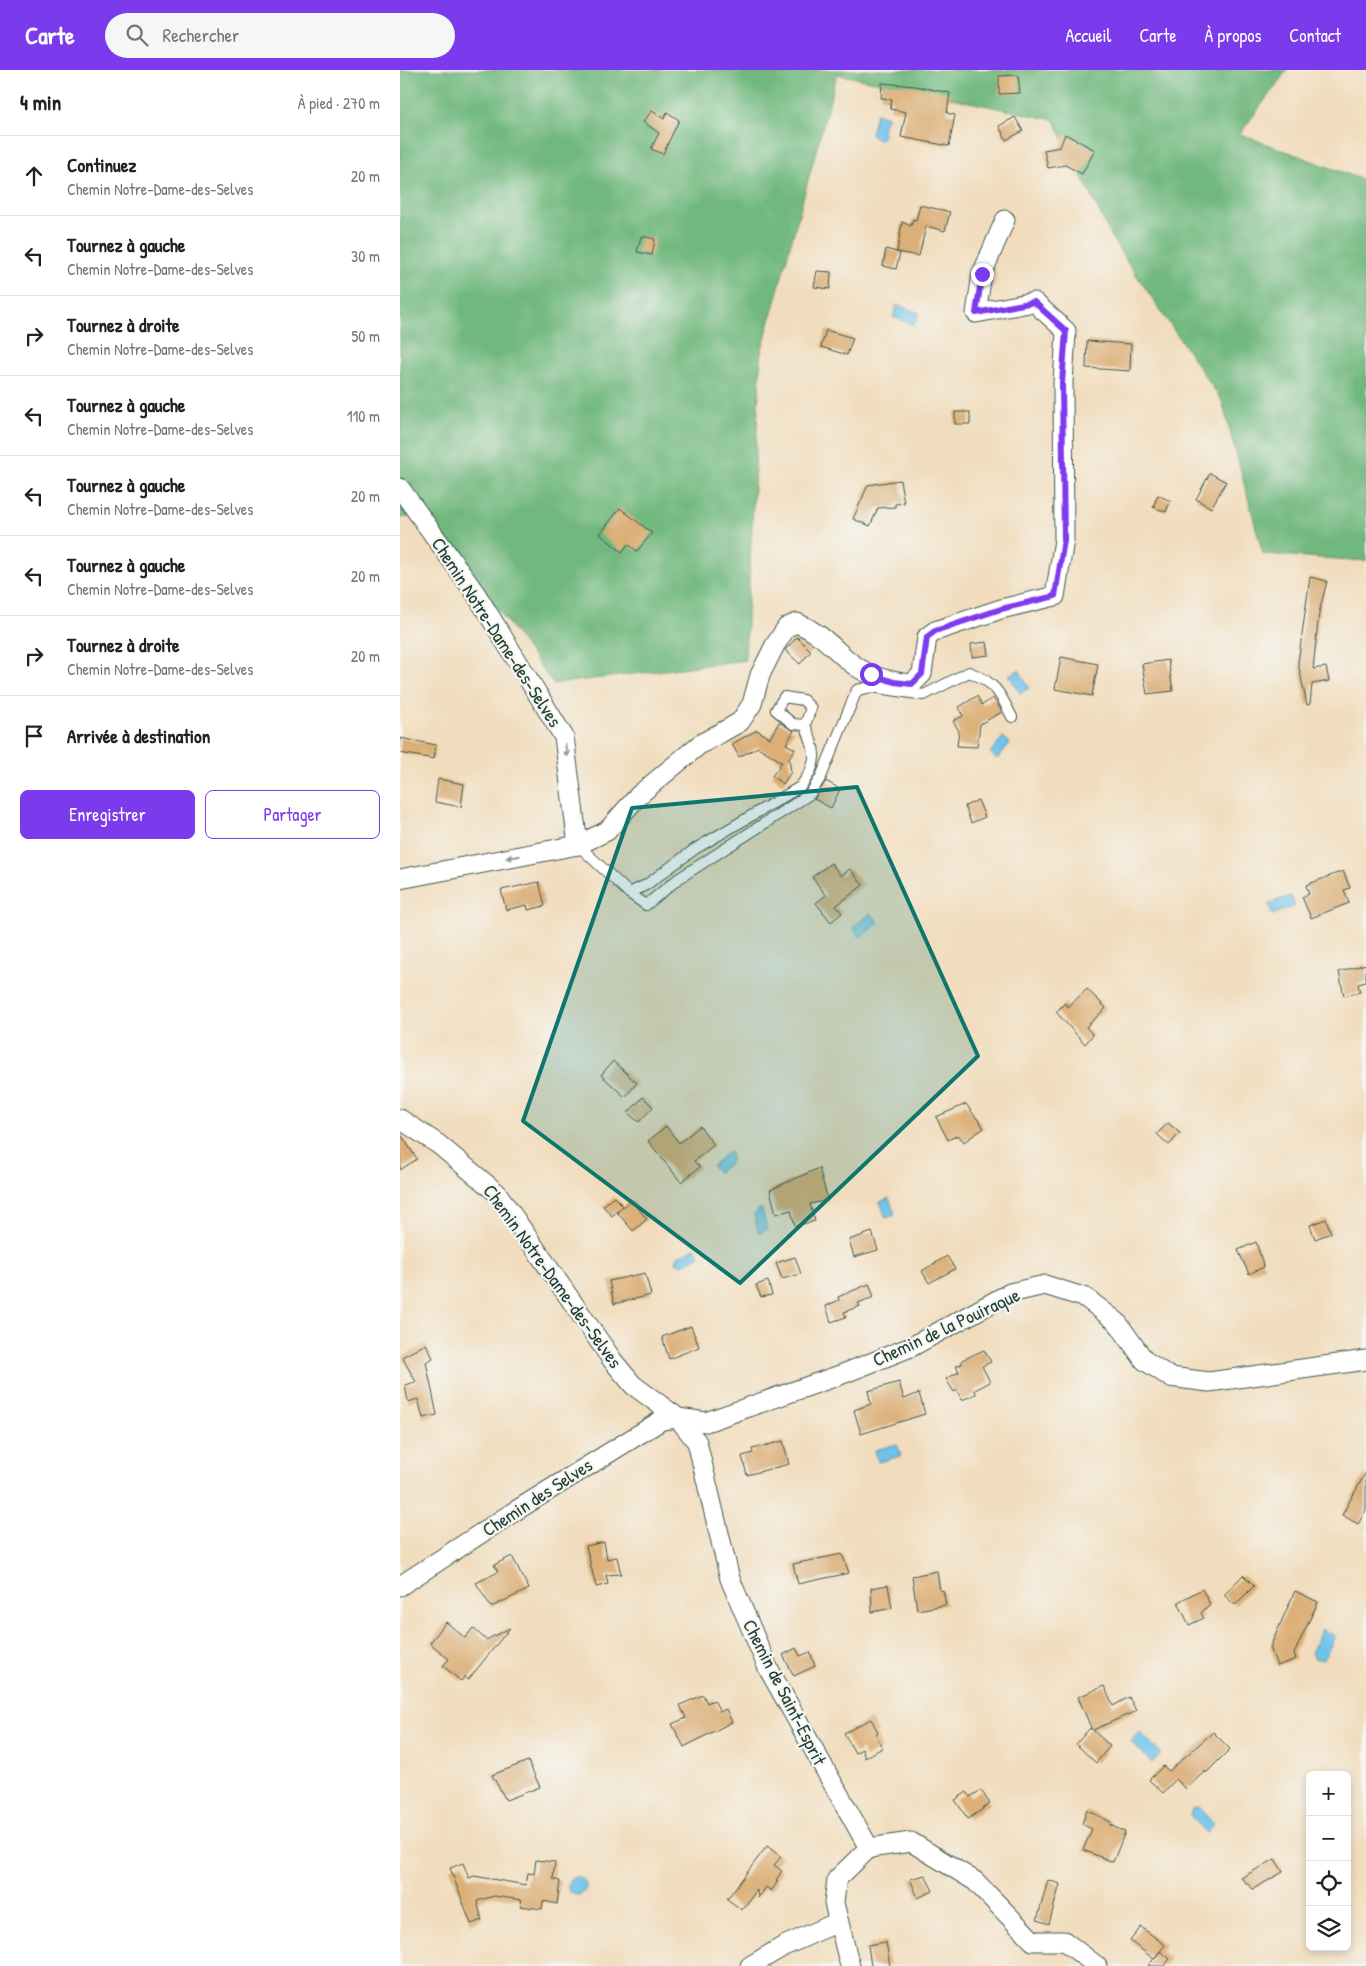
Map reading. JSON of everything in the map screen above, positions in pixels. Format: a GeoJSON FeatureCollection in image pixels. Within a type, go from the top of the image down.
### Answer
{"type":"FeatureCollection","features":[{"type":"Feature","properties":{"kind":"street"},"geometry":{"type":"LineString","coordinates":[[400,879],[578,845],[608,831],[639,795],[699,745],[740,722],[752,704],[760,675],[767,660],[787,627],[798,623],[817,631],[852,663],[894,682],[912,684],[922,674],[927,637],[935,631],[1001,609],[1055,596],[1064,540],[1062,383],[1066,331],[1034,302],[976,313],[982,274],[1005,220]]}},
{"type":"Feature","properties":{"kind":"street","name":"Chemin Notre-Dame-des-Selves"},"geometry":{"type":"LineString","coordinates":[[400,488],[476,594],[564,737],[578,845]]}},
{"type":"Feature","properties":{"kind":"street","name":"Chemin Notre-Dame-des-Selves"},"geometry":{"type":"LineString","coordinates":[[400,1119],[438,1144],[497,1193],[613,1361],[633,1385],[678,1418]]}},
{"type":"Feature","properties":{"kind":"street","name":"Chemin de la Pouiraque"},"geometry":{"type":"LineString","coordinates":[[678,1418],[706,1422],[840,1375],[911,1348],[1010,1294],[1045,1285],[1086,1298],[1117,1322],[1144,1360],[1170,1377],[1209,1382],[1366,1360]]}},
{"type":"Feature","properties":{"kind":"street","name":"Chemin des Selves"},"geometry":{"type":"LineString","coordinates":[[400,1586],[636,1435],[662,1420],[678,1418]]}},
{"type":"Feature","properties":{"kind":"street","name":"Chemin de Saint-Esprit"},"geometry":{"type":"LineString","coordinates":[[678,1418],[698,1442],[730,1579],[768,1668],[868,1848]]}},
{"type":"Feature","properties":{"kind":"street"},"geometry":{"type":"LineString","coordinates":[[850,1966],[834,1903],[837,1879],[868,1848],[911,1842],[975,1881],[1033,1941],[1064,1941],[1097,1966]]}},
{"type":"Feature","properties":{"kind":"street"},"geometry":{"type":"LineString","coordinates":[[750,1966],[784,1946],[838,1922]]}},
{"type":"Feature","properties":{"kind":"lane"},"geometry":{"type":"LineString","coordinates":[[578,845],[629,893],[646,904],[685,874],[810,794],[821,777],[857,690],[872,687],[924,695],[969,672],[983,678],[999,690],[1012,717]]}},
{"type":"Feature","properties":{"kind":"lane"},"geometry":{"type":"LineString","coordinates":[[629,893],[646,885],[695,849],[800,786],[807,778],[816,750],[805,725]]}},
{"type":"Feature","properties":{"kind":"highlighted area"},"geometry":{"type":"Polygon","coordinates":[[[857,787],[978,1056],[740,1283],[523,1121],[632,808],[857,787]]]}},
{"type":"Feature","properties":{"kind":"green space"},"geometry":{"type":"Polygon","coordinates":[[[400,70],[1287,70],[1240,134],[1366,181],[1366,561],[1263,554],[1222,401],[1114,242],[1054,120],[837,74],[761,353],[745,660],[553,684],[428,514],[400,518],[400,70]]]}},
{"type":"Feature","properties":{"kind":"water"},"geometry":{"type":"Polygon","coordinates":[[[876,113],[888,117],[883,126],[884,135],[881,139],[875,139],[871,134],[876,113]]]}},
{"type":"Feature","properties":{"kind":"water"},"geometry":{"type":"Polygon","coordinates":[[[897,305],[919,313],[914,325],[893,317],[897,305]]]}},
{"type":"Feature","properties":{"kind":"water"},"geometry":{"type":"Polygon","coordinates":[[[1019,670],[1029,688],[1020,693],[1009,675],[1019,670]]]}},
{"type":"Feature","properties":{"kind":"water"},"geometry":{"type":"Polygon","coordinates":[[[1003,737],[1010,743],[997,759],[990,753],[1003,737]]]}},
{"type":"Feature","properties":{"kind":"water"},"geometry":{"type":"Polygon","coordinates":[[[1291,896],[1295,906],[1272,915],[1269,903],[1291,896]]]}},
{"type":"Feature","properties":{"kind":"water"},"geometry":{"type":"Polygon","coordinates":[[[871,913],[879,923],[860,937],[853,927],[871,913]]]}},
{"type":"Feature","properties":{"kind":"water"},"geometry":{"type":"Polygon","coordinates":[[[729,1151],[732,1161],[718,1173],[712,1166],[729,1151]]]}},
{"type":"Feature","properties":{"kind":"water"},"geometry":{"type":"Polygon","coordinates":[[[889,1198],[895,1215],[886,1218],[880,1202],[889,1198]]]}},
{"type":"Feature","properties":{"kind":"water"},"geometry":{"type":"Polygon","coordinates":[[[759,1209],[762,1209],[767,1229],[760,1233],[758,1232],[754,1215],[759,1209]]]}},
{"type":"Feature","properties":{"kind":"water"},"geometry":{"type":"Polygon","coordinates":[[[695,1248],[700,1255],[682,1265],[676,1262],[678,1256],[695,1248]]]}},
{"type":"Feature","properties":{"kind":"water"},"geometry":{"type":"Polygon","coordinates":[[[897,1444],[901,1456],[878,1462],[875,1450],[897,1444]]]}},
{"type":"Feature","properties":{"kind":"water"},"geometry":{"type":"Polygon","coordinates":[[[1322,1629],[1335,1636],[1324,1659],[1314,1659],[1314,1655],[1311,1653],[1322,1629]]]}},
{"type":"Feature","properties":{"kind":"water"},"geometry":{"type":"Polygon","coordinates":[[[1140,1732],[1161,1753],[1152,1763],[1131,1742],[1140,1732]]]}},
{"type":"Feature","properties":{"kind":"water"},"geometry":{"type":"Polygon","coordinates":[[[1198,1807],[1214,1824],[1206,1833],[1190,1815],[1192,1809],[1198,1807]]]}},
{"type":"Feature","properties":{"kind":"water"},"geometry":{"type":"Polygon","coordinates":[[[577,1877],[583,1880],[586,1886],[583,1892],[577,1895],[571,1892],[568,1886],[571,1880],[577,1877]]]}},
{"type":"Feature","properties":{"kind":"building"},"geometry":{"type":"Polygon","coordinates":[[[1018,75],[1020,93],[999,94],[999,76],[1018,75]]]}},
{"type":"Feature","properties":{"kind":"building"},"geometry":{"type":"Polygon","coordinates":[[[882,83],[915,86],[950,93],[947,113],[955,115],[949,146],[901,137],[906,112],[890,109],[892,99],[881,98],[882,83]]]}},
{"type":"Feature","properties":{"kind":"building"},"geometry":{"type":"Polygon","coordinates":[[[652,111],[664,119],[667,112],[679,120],[663,154],[651,149],[659,133],[643,122],[652,111]]]}},
{"type":"Feature","properties":{"kind":"building"},"geometry":{"type":"Polygon","coordinates":[[[1015,117],[1023,131],[1006,140],[999,126],[1015,117]]]}},
{"type":"Feature","properties":{"kind":"building"},"geometry":{"type":"Polygon","coordinates":[[[1065,134],[1095,150],[1082,174],[1065,165],[1048,168],[1044,150],[1060,147],[1065,134]]]}},
{"type":"Feature","properties":{"kind":"building"},"geometry":{"type":"Polygon","coordinates":[[[920,205],[950,212],[945,231],[926,226],[919,256],[897,252],[902,222],[911,226],[913,219],[916,220],[920,205]]]}},
{"type":"Feature","properties":{"kind":"building"},"geometry":{"type":"Polygon","coordinates":[[[641,236],[655,239],[652,255],[637,252],[641,236]]]}},
{"type":"Feature","properties":{"kind":"building"},"geometry":{"type":"Polygon","coordinates":[[[886,249],[900,253],[896,269],[883,266],[886,249]]]}},
{"type":"Feature","properties":{"kind":"building"},"geometry":{"type":"Polygon","coordinates":[[[817,271],[831,272],[830,289],[814,287],[817,271]]]}},
{"type":"Feature","properties":{"kind":"building"},"geometry":{"type":"Polygon","coordinates":[[[826,330],[853,338],[847,355],[821,347],[826,330]]]}},
{"type":"Feature","properties":{"kind":"building"},"geometry":{"type":"Polygon","coordinates":[[[1087,341],[1131,344],[1130,371],[1086,368],[1087,341]]]}},
{"type":"Feature","properties":{"kind":"building"},"geometry":{"type":"Polygon","coordinates":[[[955,412],[970,412],[970,424],[955,424],[955,412]]]}},
{"type":"Feature","properties":{"kind":"building"},"geometry":{"type":"Polygon","coordinates":[[[1210,473],[1226,482],[1211,508],[1196,499],[1210,473]]]}},
{"type":"Feature","properties":{"kind":"building"},"geometry":{"type":"Polygon","coordinates":[[[900,480],[904,503],[895,504],[895,507],[878,508],[870,526],[853,519],[868,485],[900,480]]]}},
{"type":"Feature","properties":{"kind":"building"},"geometry":{"type":"Polygon","coordinates":[[[1158,495],[1170,501],[1166,512],[1153,507],[1158,495]]]}},
{"type":"Feature","properties":{"kind":"building"},"geometry":{"type":"Polygon","coordinates":[[[620,508],[652,533],[637,551],[628,544],[622,552],[600,534],[620,508]]]}},
{"type":"Feature","properties":{"kind":"building"},"geometry":{"type":"Polygon","coordinates":[[[1310,577],[1327,581],[1319,613],[1313,669],[1326,667],[1329,681],[1312,684],[1310,704],[1307,705],[1298,663],[1310,577]]]}},
{"type":"Feature","properties":{"kind":"building"},"geometry":{"type":"Polygon","coordinates":[[[797,637],[811,651],[800,664],[785,650],[797,637]]]}},
{"type":"Feature","properties":{"kind":"building"},"geometry":{"type":"Polygon","coordinates":[[[987,642],[989,655],[972,657],[971,644],[987,642]]]}},
{"type":"Feature","properties":{"kind":"building"},"geometry":{"type":"Polygon","coordinates":[[[1061,657],[1098,664],[1092,696],[1055,689],[1061,657]]]}},
{"type":"Feature","properties":{"kind":"building"},"geometry":{"type":"Polygon","coordinates":[[[1168,660],[1173,691],[1147,694],[1142,664],[1168,660]]]}},
{"type":"Feature","properties":{"kind":"building"},"geometry":{"type":"Polygon","coordinates":[[[977,696],[982,705],[993,698],[1002,712],[980,724],[977,747],[957,746],[959,731],[953,721],[963,716],[959,707],[977,696]]]}},
{"type":"Feature","properties":{"kind":"building"},"geometry":{"type":"Polygon","coordinates":[[[779,722],[794,731],[786,744],[795,749],[789,759],[791,772],[783,784],[772,776],[782,762],[758,747],[739,757],[732,744],[757,730],[770,738],[779,722]]]}},
{"type":"Feature","properties":{"kind":"building"},"geometry":{"type":"Polygon","coordinates":[[[400,738],[436,745],[434,759],[400,753],[400,738]]]}},
{"type":"Feature","properties":{"kind":"building"},"geometry":{"type":"Polygon","coordinates":[[[438,779],[464,784],[461,807],[435,802],[438,779]]]}},
{"type":"Feature","properties":{"kind":"building"},"geometry":{"type":"Polygon","coordinates":[[[826,781],[840,789],[831,808],[814,799],[826,781]]]}},
{"type":"Feature","properties":{"kind":"building"},"geometry":{"type":"Polygon","coordinates":[[[978,800],[985,817],[971,823],[965,806],[978,800]]]}},
{"type":"Feature","properties":{"kind":"building"},"geometry":{"type":"Polygon","coordinates":[[[831,863],[841,876],[850,869],[863,885],[836,906],[842,913],[831,922],[816,903],[826,895],[812,877],[831,863]]]}},
{"type":"Feature","properties":{"kind":"building"},"geometry":{"type":"Polygon","coordinates":[[[1343,871],[1350,888],[1344,890],[1349,903],[1311,918],[1302,897],[1309,894],[1306,885],[1343,871]]]}},
{"type":"Feature","properties":{"kind":"building"},"geometry":{"type":"Polygon","coordinates":[[[539,882],[545,906],[528,910],[527,905],[506,910],[501,890],[539,882]]]}},
{"type":"Feature","properties":{"kind":"building"},"geometry":{"type":"Polygon","coordinates":[[[1366,964],[1366,982],[1358,984],[1360,992],[1344,996],[1339,972],[1366,964]]]}},
{"type":"Feature","properties":{"kind":"building"},"geometry":{"type":"Polygon","coordinates":[[[1087,989],[1106,1008],[1086,1027],[1093,1035],[1085,1044],[1056,1012],[1065,1003],[1068,1007],[1087,989]]]}},
{"type":"Feature","properties":{"kind":"building"},"geometry":{"type":"Polygon","coordinates":[[[613,1061],[637,1083],[625,1097],[601,1075],[613,1061]]]}},
{"type":"Feature","properties":{"kind":"building"},"geometry":{"type":"Polygon","coordinates":[[[643,1097],[653,1107],[639,1122],[628,1113],[643,1097]]]}},
{"type":"Feature","properties":{"kind":"building"},"geometry":{"type":"Polygon","coordinates":[[[966,1104],[984,1128],[964,1142],[958,1135],[948,1140],[936,1117],[966,1104]]]}},
{"type":"Feature","properties":{"kind":"building"},"geometry":{"type":"Polygon","coordinates":[[[1168,1123],[1180,1133],[1169,1145],[1157,1134],[1168,1123]]]}},
{"type":"Feature","properties":{"kind":"building"},"geometry":{"type":"Polygon","coordinates":[[[666,1126],[679,1143],[700,1126],[714,1145],[694,1161],[700,1167],[681,1182],[648,1141],[666,1126]]]}},
{"type":"Feature","properties":{"kind":"building"},"geometry":{"type":"Polygon","coordinates":[[[400,1133],[417,1159],[400,1170],[400,1133]]]}},
{"type":"Feature","properties":{"kind":"building"},"geometry":{"type":"Polygon","coordinates":[[[819,1168],[828,1200],[810,1204],[815,1221],[795,1226],[791,1210],[776,1214],[770,1190],[819,1168]]]}},
{"type":"Feature","properties":{"kind":"building"},"geometry":{"type":"Polygon","coordinates":[[[614,1197],[623,1206],[612,1216],[603,1206],[614,1197]]]}},
{"type":"Feature","properties":{"kind":"building"},"geometry":{"type":"Polygon","coordinates":[[[631,1200],[647,1219],[633,1231],[617,1212],[631,1200]]]}},
{"type":"Feature","properties":{"kind":"building"},"geometry":{"type":"Polygon","coordinates":[[[1326,1219],[1331,1233],[1315,1239],[1310,1225],[1326,1219]]]}},
{"type":"Feature","properties":{"kind":"building"},"geometry":{"type":"Polygon","coordinates":[[[872,1232],[878,1250],[854,1257],[849,1240],[872,1232]]]}},
{"type":"Feature","properties":{"kind":"building"},"geometry":{"type":"Polygon","coordinates":[[[1256,1242],[1264,1267],[1249,1274],[1238,1250],[1256,1242]]]}},
{"type":"Feature","properties":{"kind":"building"},"geometry":{"type":"Polygon","coordinates":[[[947,1256],[955,1269],[929,1283],[922,1271],[947,1256]]]}},
{"type":"Feature","properties":{"kind":"building"},"geometry":{"type":"Polygon","coordinates":[[[795,1257],[801,1274],[782,1279],[776,1263],[795,1257]]]}},
{"type":"Feature","properties":{"kind":"building"},"geometry":{"type":"Polygon","coordinates":[[[645,1273],[651,1295],[614,1304],[609,1281],[645,1273]]]}},
{"type":"Feature","properties":{"kind":"building"},"geometry":{"type":"Polygon","coordinates":[[[768,1281],[772,1295],[761,1297],[756,1285],[768,1281]]]}},
{"type":"Feature","properties":{"kind":"building"},"geometry":{"type":"Polygon","coordinates":[[[869,1284],[874,1297],[858,1303],[860,1306],[844,1312],[846,1317],[831,1322],[826,1306],[839,1300],[838,1297],[869,1284]]]}},
{"type":"Feature","properties":{"kind":"building"},"geometry":{"type":"Polygon","coordinates":[[[691,1326],[699,1347],[669,1359],[662,1337],[691,1326]]]}},
{"type":"Feature","properties":{"kind":"building"},"geometry":{"type":"Polygon","coordinates":[[[426,1344],[433,1358],[426,1362],[437,1415],[423,1418],[418,1399],[408,1402],[405,1385],[416,1382],[402,1357],[426,1344]]]}},
{"type":"Feature","properties":{"kind":"building"},"geometry":{"type":"Polygon","coordinates":[[[984,1350],[991,1362],[982,1366],[990,1382],[975,1390],[976,1394],[962,1400],[957,1390],[954,1392],[946,1379],[959,1372],[956,1366],[962,1364],[962,1360],[984,1350]]]}},
{"type":"Feature","properties":{"kind":"building"},"geometry":{"type":"Polygon","coordinates":[[[899,1382],[904,1399],[919,1393],[925,1414],[861,1434],[854,1410],[871,1404],[868,1391],[899,1382]]]}},
{"type":"Feature","properties":{"kind":"building"},"geometry":{"type":"Polygon","coordinates":[[[783,1441],[789,1464],[747,1475],[742,1456],[753,1453],[752,1449],[783,1441]]]}},
{"type":"Feature","properties":{"kind":"building"},"geometry":{"type":"Polygon","coordinates":[[[1366,1472],[1366,1510],[1358,1524],[1342,1515],[1366,1472]]]}},
{"type":"Feature","properties":{"kind":"building"},"geometry":{"type":"Polygon","coordinates":[[[604,1542],[607,1559],[617,1557],[621,1574],[606,1575],[608,1584],[596,1587],[586,1546],[604,1542]]]}},
{"type":"Feature","properties":{"kind":"building"},"geometry":{"type":"Polygon","coordinates":[[[842,1554],[849,1573],[798,1584],[793,1564],[842,1554]]]}},
{"type":"Feature","properties":{"kind":"building"},"geometry":{"type":"Polygon","coordinates":[[[512,1556],[529,1589],[491,1607],[476,1583],[498,1572],[494,1565],[512,1556]]]}},
{"type":"Feature","properties":{"kind":"building"},"geometry":{"type":"Polygon","coordinates":[[[937,1571],[940,1591],[943,1590],[946,1605],[917,1610],[912,1576],[937,1571]]]}},
{"type":"Feature","properties":{"kind":"building"},"geometry":{"type":"Polygon","coordinates":[[[1243,1575],[1254,1586],[1235,1605],[1224,1595],[1243,1575]]]}},
{"type":"Feature","properties":{"kind":"building"},"geometry":{"type":"Polygon","coordinates":[[[888,1585],[892,1608],[872,1612],[871,1588],[888,1585]]]}},
{"type":"Feature","properties":{"kind":"building"},"geometry":{"type":"Polygon","coordinates":[[[1202,1589],[1210,1604],[1201,1613],[1204,1618],[1189,1625],[1178,1602],[1202,1589]]]}},
{"type":"Feature","properties":{"kind":"building"},"geometry":{"type":"Polygon","coordinates":[[[1295,1591],[1318,1602],[1294,1653],[1296,1659],[1277,1666],[1270,1647],[1295,1591]]]}},
{"type":"Feature","properties":{"kind":"building"},"geometry":{"type":"Polygon","coordinates":[[[446,1622],[465,1638],[473,1628],[486,1640],[510,1628],[468,1680],[465,1676],[461,1681],[443,1666],[449,1659],[430,1643],[446,1622]]]}},
{"type":"Feature","properties":{"kind":"building"},"geometry":{"type":"Polygon","coordinates":[[[796,1648],[800,1656],[810,1652],[815,1666],[794,1676],[783,1655],[796,1648]]]}},
{"type":"Feature","properties":{"kind":"building"},"geometry":{"type":"Polygon","coordinates":[[[1104,1686],[1113,1706],[1129,1697],[1136,1711],[1093,1730],[1110,1746],[1096,1763],[1076,1744],[1090,1728],[1092,1730],[1078,1697],[1104,1686]]]}},
{"type":"Feature","properties":{"kind":"building"},"geometry":{"type":"Polygon","coordinates":[[[703,1695],[707,1703],[714,1700],[720,1712],[726,1709],[732,1722],[684,1747],[672,1724],[686,1718],[680,1705],[703,1695]]]}},
{"type":"Feature","properties":{"kind":"building"},"geometry":{"type":"Polygon","coordinates":[[[871,1719],[878,1732],[876,1734],[882,1748],[865,1758],[862,1749],[855,1753],[844,1733],[871,1719]]]}},
{"type":"Feature","properties":{"kind":"building"},"geometry":{"type":"Polygon","coordinates":[[[1213,1732],[1230,1749],[1206,1773],[1205,1771],[1186,1789],[1176,1779],[1163,1793],[1149,1780],[1163,1766],[1169,1771],[1213,1732]]]}},
{"type":"Feature","properties":{"kind":"building"},"geometry":{"type":"Polygon","coordinates":[[[528,1761],[540,1787],[506,1800],[492,1775],[528,1761]]]}},
{"type":"Feature","properties":{"kind":"building"},"geometry":{"type":"Polygon","coordinates":[[[981,1790],[990,1804],[968,1819],[955,1800],[967,1792],[970,1797],[981,1790]]]}},
{"type":"Feature","properties":{"kind":"building"},"geometry":{"type":"Polygon","coordinates":[[[1087,1810],[1111,1822],[1110,1825],[1125,1832],[1113,1862],[1083,1850],[1092,1829],[1082,1824],[1087,1810]]]}},
{"type":"Feature","properties":{"kind":"building"},"geometry":{"type":"Polygon","coordinates":[[[767,1846],[781,1857],[774,1865],[782,1871],[771,1891],[766,1887],[758,1898],[757,1890],[742,1910],[727,1899],[767,1846]]]}},
{"type":"Feature","properties":{"kind":"building"},"geometry":{"type":"Polygon","coordinates":[[[1275,1859],[1283,1872],[1253,1889],[1241,1878],[1275,1859]]]}},
{"type":"Feature","properties":{"kind":"building"},"geometry":{"type":"Polygon","coordinates":[[[536,1860],[555,1862],[553,1879],[560,1881],[557,1904],[543,1901],[542,1909],[520,1906],[522,1900],[494,1896],[477,1901],[482,1920],[471,1924],[450,1868],[463,1863],[469,1878],[474,1876],[526,1885],[528,1873],[534,1874],[536,1860]]]}},
{"type":"Feature","properties":{"kind":"building"},"geometry":{"type":"Polygon","coordinates":[[[925,1875],[933,1891],[918,1898],[910,1879],[925,1875]]]}},
{"type":"Feature","properties":{"kind":"building"},"geometry":{"type":"Polygon","coordinates":[[[1048,1880],[1060,1884],[1049,1924],[1037,1920],[1048,1880]]]}},
{"type":"Feature","properties":{"kind":"building"},"geometry":{"type":"Polygon","coordinates":[[[1141,1927],[1165,1945],[1154,1959],[1130,1941],[1141,1927]]]}},
{"type":"Feature","properties":{"kind":"building"},"geometry":{"type":"Polygon","coordinates":[[[886,1942],[890,1966],[871,1966],[868,1945],[886,1942]]]}},
{"type":"Feature","properties":{"kind":"building"},"geometry":{"type":"Polygon","coordinates":[[[1160,1951],[1170,1959],[1164,1966],[1148,1966],[1160,1951]]]}},
{"type":"Feature","properties":{"kind":"route"},"geometry":{"type":"LineString","coordinates":[[871,674],[894,682],[912,684],[922,674],[926,656],[927,637],[935,631],[1001,609],[1055,596],[1064,540],[1062,383],[1066,331],[1034,302],[976,313],[982,274]]}}]}
